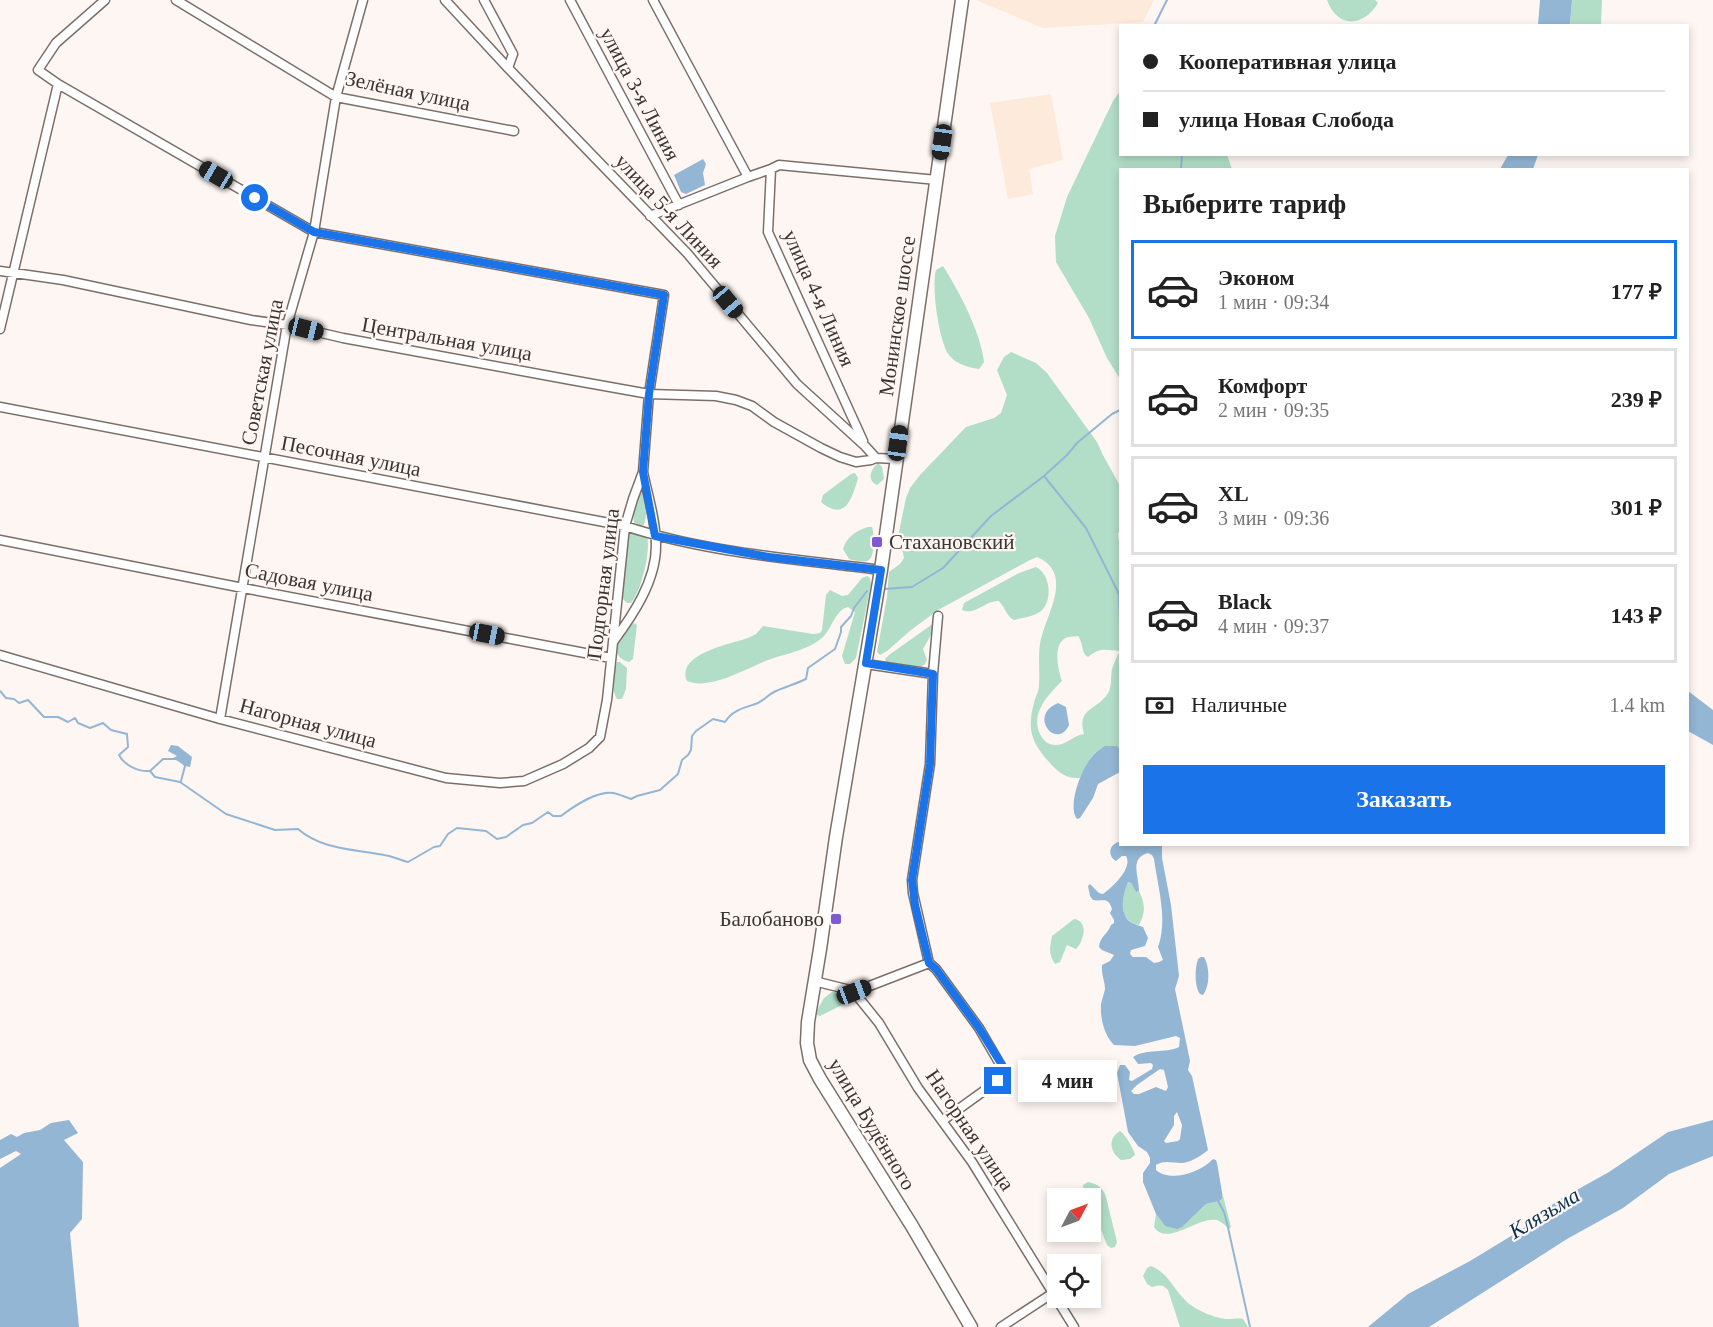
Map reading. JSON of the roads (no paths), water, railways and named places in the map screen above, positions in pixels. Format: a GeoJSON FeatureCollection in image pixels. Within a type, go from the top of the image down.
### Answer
{"type":"FeatureCollection","features":[{"type":"Feature","properties":{"kind":"main road","name":"Монинское шоссе"},"geometry":{"type":"LineString","coordinates":[[865,669],[962,0]]}},
{"type":"Feature","properties":{"kind":"main road","name":"улица Будённого"},"geometry":{"type":"LineString","coordinates":[[865,669],[836,837],[808,1022],[807,1042],[810,1060],[820,1079],[972,1327]]}},
{"type":"Feature","properties":{"kind":"street"},"geometry":{"type":"LineString","coordinates":[[105,0],[56,43],[38,70],[58,84],[314,232]]}},
{"type":"Feature","properties":{"kind":"street","name":"Зелёная улица"},"geometry":{"type":"LineString","coordinates":[[176,0],[336,97],[514,131]]}},
{"type":"Feature","properties":{"kind":"street","name":"Советская улица"},"geometry":{"type":"LineString","coordinates":[[220,719],[287,325],[314,232],[336,97],[363,0]]}},
{"type":"Feature","properties":{"kind":"street","name":"улица 5-я Линия"},"geometry":{"type":"LineString","coordinates":[[445,0],[687,253],[797,384],[865,446]]}},
{"type":"Feature","properties":{"kind":"street"},"geometry":{"type":"LineString","coordinates":[[484,0],[513,54],[508,68]]}},
{"type":"Feature","properties":{"kind":"street","name":"улица 3-я Линия"},"geometry":{"type":"LineString","coordinates":[[570,0],[678,205]]}},
{"type":"Feature","properties":{"kind":"street"},"geometry":{"type":"LineString","coordinates":[[653,0],[748,177]]}},
{"type":"Feature","properties":{"kind":"street"},"geometry":{"type":"LineString","coordinates":[[0,330],[58,84]]}},
{"type":"Feature","properties":{"kind":"street"},"geometry":{"type":"LineString","coordinates":[[650,216],[779,165],[937,180]]}},
{"type":"Feature","properties":{"kind":"street","name":"улица 4-я Линия"},"geometry":{"type":"LineString","coordinates":[[771,168],[768,232],[865,446]]}},
{"type":"Feature","properties":{"kind":"street","name":"Подгорная улица"},"geometry":{"type":"LineString","coordinates":[[314,232],[664,295],[649,394],[643,472],[625,526],[607,700],[600,737]]}},
{"type":"Feature","properties":{"kind":"street","name":"Центральная улица"},"geometry":{"type":"LineString","coordinates":[[0,271],[63,280],[342,338],[649,394],[716,396],[736,400],[752,406],[774,422],[840,457],[856,462],[876,458],[896,459]]}},
{"type":"Feature","properties":{"kind":"street","name":"Песочная улица"},"geometry":{"type":"LineString","coordinates":[[0,407],[625,526],[655,536]]}},
{"type":"Feature","properties":{"kind":"street"},"geometry":{"type":"LineString","coordinates":[[865,446],[876,458]]}},
{"type":"Feature","properties":{"kind":"street"},"geometry":{"type":"LineString","coordinates":[[598,656],[625,626],[650,579],[655,561],[655,536],[643,472]]}},
{"type":"Feature","properties":{"kind":"street"},"geometry":{"type":"LineString","coordinates":[[655,536],[769,557],[881,570]]}},
{"type":"Feature","properties":{"kind":"street","name":"Садовая улица"},"geometry":{"type":"LineString","coordinates":[[0,540],[611,658]]}},
{"type":"Feature","properties":{"kind":"street"},"geometry":{"type":"LineString","coordinates":[[938,616],[933,674],[930,764],[912,880],[915,905],[929,963],[936,969],[979,1028],[1004,1071],[999,1080],[942,1121]]}},
{"type":"Feature","properties":{"kind":"street","name":"Нагорная улица"},"geometry":{"type":"LineString","coordinates":[[0,655],[220,719],[446,778],[500,783],[524,781],[563,764],[589,748],[600,737]]}},
{"type":"Feature","properties":{"kind":"street"},"geometry":{"type":"LineString","coordinates":[[865,669],[933,674]]}},
{"type":"Feature","properties":{"kind":"street"},"geometry":{"type":"LineString","coordinates":[[814,981],[854,992],[929,963]]}},
{"type":"Feature","properties":{"kind":"street","name":"Нагорная улица"},"geometry":{"type":"LineString","coordinates":[[854,992],[879,1023],[918,1088],[972,1162],[1047,1283]]}},
{"type":"Feature","properties":{"kind":"street"},"geometry":{"type":"LineString","coordinates":[[1001,1327],[1047,1297]]}},
{"type":"Feature","properties":{"kind":"street","name":"Нагорная улица"},"geometry":{"type":"LineString","coordinates":[[1062,1308],[1074,1327]]}},
{"type":"Feature","properties":{"kind":"water"},"geometry":{"type":"Polygon","coordinates":[[[1540,0],[1572,0],[1570,24],[1538,24],[1540,0]]]}},
{"type":"Feature","properties":{"kind":"water"},"geometry":{"type":"Polygon","coordinates":[[[1507,156],[1538,156],[1533,168],[1501,168],[1507,156]]]}},
{"type":"Feature","properties":{"kind":"water"},"geometry":{"type":"Polygon","coordinates":[[[703,159],[706,164],[703,173],[705,185],[686,194],[681,192],[674,175],[703,159]]]}},
{"type":"Feature","properties":{"kind":"water"},"geometry":{"type":"Polygon","coordinates":[[[1689,692],[1713,710],[1713,745],[1689,732],[1689,692]]]}},
{"type":"Feature","properties":{"kind":"water"},"geometry":{"type":"Polygon","coordinates":[[[1058,703],[1066,707],[1069,725],[1064,732],[1058,734],[1047,729],[1045,716],[1049,709],[1058,703]]]}},
{"type":"Feature","properties":{"kind":"water"},"geometry":{"type":"Polygon","coordinates":[[[171,745],[178,746],[192,757],[190,767],[173,758],[177,756],[168,751],[171,745]]]}},
{"type":"Feature","properties":{"kind":"water"},"geometry":{"type":"Polygon","coordinates":[[[1105,746],[1117,746],[1119,748],[1119,773],[1098,784],[1093,798],[1077,819],[1074,813],[1074,797],[1079,780],[1086,764],[1105,746]]]}},
{"type":"Feature","properties":{"kind":"water"},"geometry":{"type":"Polygon","coordinates":[[[1119,842],[1119,846],[1162,846],[1179,976],[1175,989],[1190,1061],[1188,1070],[1192,1076],[1208,1150],[1188,1162],[1159,1163],[1156,1165],[1156,1170],[1162,1174],[1177,1176],[1194,1172],[1213,1159],[1216,1160],[1222,1192],[1222,1199],[1206,1204],[1177,1229],[1165,1226],[1156,1214],[1143,1182],[1143,1173],[1150,1163],[1150,1158],[1128,1132],[1117,1073],[1120,1065],[1125,1065],[1130,1072],[1129,1080],[1132,1081],[1152,1069],[1153,1065],[1151,1063],[1138,1064],[1133,1057],[1138,1054],[1179,1047],[1180,1038],[1176,1036],[1135,1046],[1114,1045],[1105,1031],[1101,1015],[1105,989],[1102,965],[1110,961],[1114,955],[1099,947],[1114,920],[1110,913],[1112,909],[1109,902],[1093,900],[1088,886],[1090,884],[1103,894],[1117,882],[1124,871],[1127,866],[1126,856],[1116,861],[1113,859],[1110,850],[1119,842]],[[1148,853],[1139,859],[1136,868],[1139,891],[1136,892],[1128,882],[1123,897],[1123,907],[1129,921],[1143,927],[1148,938],[1145,946],[1131,950],[1130,954],[1133,957],[1146,957],[1154,963],[1163,960],[1158,947],[1162,926],[1160,892],[1152,855],[1148,853]],[[1160,1069],[1131,1091],[1139,1094],[1156,1087],[1166,1091],[1168,1087],[1164,1070],[1160,1069]],[[1177,1112],[1174,1116],[1174,1125],[1164,1141],[1166,1143],[1180,1139],[1182,1125],[1177,1112]]]}},
{"type":"Feature","properties":{"kind":"water"},"geometry":{"type":"Polygon","coordinates":[[[1204,957],[1206,961],[1208,971],[1207,987],[1203,995],[1198,990],[1196,976],[1198,959],[1204,957]]]}},
{"type":"Feature","properties":{"kind":"water"},"geometry":{"type":"Polygon","coordinates":[[[69,1120],[78,1133],[64,1140],[83,1162],[82,1219],[70,1233],[79,1327],[0,1327],[0,1168],[21,1154],[16,1151],[0,1159],[0,1140],[11,1134],[17,1137],[40,1130],[51,1123],[69,1120]]]}},
{"type":"Feature","properties":{"kind":"water","name":"Клязьма"},"geometry":{"type":"Polygon","coordinates":[[[1713,1120],[1713,1156],[1669,1174],[1623,1208],[1567,1239],[1429,1327],[1368,1327],[1408,1294],[1470,1261],[1521,1230],[1557,1201],[1609,1172],[1668,1132],[1713,1120]]]}},
{"type":"Feature","properties":{"kind":"waterway"},"geometry":{"type":"LineString","coordinates":[[1155,24],[1167,0]]}},
{"type":"Feature","properties":{"kind":"waterway"},"geometry":{"type":"LineString","coordinates":[[1181,168],[1182,156]]}},
{"type":"Feature","properties":{"kind":"waterway"},"geometry":{"type":"LineString","coordinates":[[884,589],[912,587],[943,568],[991,516],[1044,476],[1077,443],[1119,410]]}},
{"type":"Feature","properties":{"kind":"waterway"},"geometry":{"type":"LineString","coordinates":[[1044,476],[1086,528],[1119,594]]}},
{"type":"Feature","properties":{"kind":"waterway"},"geometry":{"type":"LineString","coordinates":[[0,691],[6,698],[14,699],[19,703],[28,700],[44,717],[58,717],[68,722],[75,718],[78,723],[90,728],[103,723],[111,730],[127,734],[128,747],[119,755],[124,762],[136,769],[150,771],[155,777],[180,782],[226,814],[275,830],[298,829],[307,836],[328,845],[408,862],[440,846],[448,834],[457,828],[486,831],[497,839],[506,837],[548,812],[553,816],[561,816],[600,794],[613,793],[631,799],[660,790],[678,774],[682,760],[691,750],[692,736],[696,731],[713,719],[725,722],[736,712],[758,703],[778,690],[806,679],[808,668],[835,649],[841,627],[867,591]]}},
{"type":"Feature","properties":{"kind":"waterway"},"geometry":{"type":"LineString","coordinates":[[150,771],[163,759],[175,759]]}},
{"type":"Feature","properties":{"kind":"waterway"},"geometry":{"type":"LineString","coordinates":[[181,781],[184,764]]}},
{"type":"Feature","properties":{"kind":"waterway"},"geometry":{"type":"LineString","coordinates":[[1217,1199],[1227,1223],[1250,1327]]}},
{"type":"Feature","properties":{"kind":"place","name":"Стахановский"},"geometry":{"type":"Point","coordinates":[877,542]}},
{"type":"Feature","properties":{"kind":"place","name":"Балобаново"},"geometry":{"type":"Point","coordinates":[836,919]}}]}
